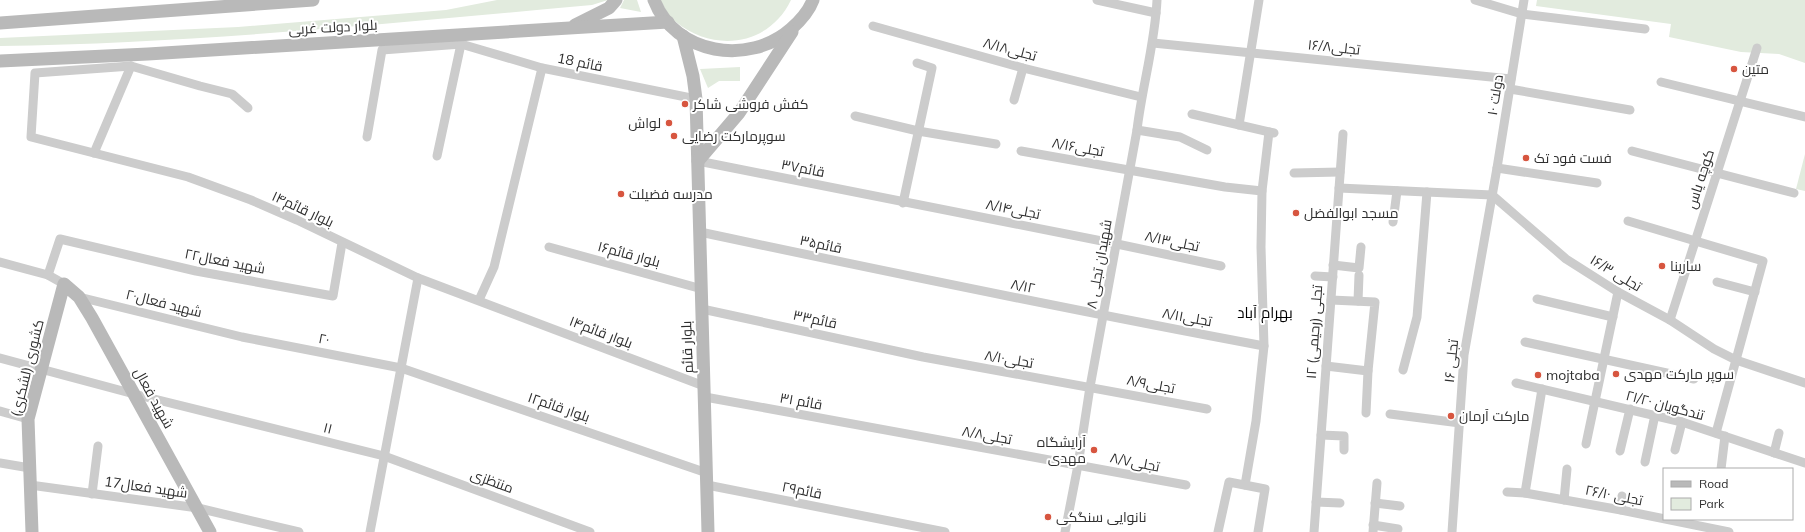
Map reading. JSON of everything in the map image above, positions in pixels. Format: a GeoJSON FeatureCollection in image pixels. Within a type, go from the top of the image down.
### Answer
{"type":"FeatureCollection","features":[{"type":"Feature","properties":{"kind":"main road","name":"بلوار دولت غربی"},"geometry":{"type":"LineString","coordinates":[[0,23],[313,0]]}},
{"type":"Feature","properties":{"kind":"main road"},"geometry":{"type":"LineString","coordinates":[[566,29],[609,8],[616,0]]}},
{"type":"Feature","properties":{"kind":"main road"},"geometry":{"type":"LineString","coordinates":[[654,0],[668,22],[683,36],[702,46],[723,51],[744,51],[764,46],[783,36],[799,22]]}},
{"type":"Feature","properties":{"kind":"main road"},"geometry":{"type":"LineString","coordinates":[[698,161],[739,113],[813,0]]}},
{"type":"Feature","properties":{"kind":"main road","name":"بلوار دولت غربی"},"geometry":{"type":"LineString","coordinates":[[0,61],[148,54],[668,22]]}},
{"type":"Feature","properties":{"kind":"main road","name":"بلوار قائم"},"geometry":{"type":"LineString","coordinates":[[683,36],[693,76],[696,99],[708,532]]}},
{"type":"Feature","properties":{"kind":"main road","name":"شهید فعال"},"geometry":{"type":"LineString","coordinates":[[64,284],[79,297],[92,318],[210,532]]}},
{"type":"Feature","properties":{"kind":"main road","name":"کشوری (لشکری)"},"geometry":{"type":"LineString","coordinates":[[32,532],[28,419],[64,284]]}},
{"type":"Feature","properties":{"kind":"street"},"geometry":{"type":"LineString","coordinates":[[1096,0],[1156,13]]}},
{"type":"Feature","properties":{"kind":"street","name":"شهیدان تجلی ۸"},"geometry":{"type":"LineString","coordinates":[[1065,532],[1137,130],[1141,97],[1153,43],[1157,0]]}},
{"type":"Feature","properties":{"kind":"street"},"geometry":{"type":"LineString","coordinates":[[1239,125],[1258,0]]}},
{"type":"Feature","properties":{"kind":"street"},"geometry":{"type":"LineString","coordinates":[[1475,0],[1522,14],[1645,29]]}},
{"type":"Feature","properties":{"kind":"street","name":"۱۰ دولت"},"geometry":{"type":"LineString","coordinates":[[1492,195],[1498,168],[1524,0]]}},
{"type":"Feature","properties":{"kind":"street","name":"تجلی۸/۱۸"},"geometry":{"type":"LineString","coordinates":[[873,26],[1023,68],[1141,97]]}},
{"type":"Feature","properties":{"kind":"street","name":"تجلی۱۶/۸"},"geometry":{"type":"LineString","coordinates":[[1153,43],[1511,79]]}},
{"type":"Feature","properties":{"kind":"street"},"geometry":{"type":"LineString","coordinates":[[367,137],[382,50],[461,44],[437,156]]}},
{"type":"Feature","properties":{"kind":"street","name":"18 قائم"},"geometry":{"type":"LineString","coordinates":[[461,44],[542,68],[696,99]]}},
{"type":"Feature","properties":{"kind":"street","name":"کوچه یاس"},"geometry":{"type":"LineString","coordinates":[[1670,320],[1757,48]]}},
{"type":"Feature","properties":{"kind":"street"},"geometry":{"type":"LineString","coordinates":[[903,203],[932,68],[917,63]]}},
{"type":"Feature","properties":{"kind":"street"},"geometry":{"type":"LineString","coordinates":[[94,153],[131,66],[232,94],[248,108]]}},
{"type":"Feature","properties":{"kind":"street","name":"بلوار قائم۱۴"},"geometry":{"type":"LineString","coordinates":[[131,66],[36,73],[32,137],[188,177],[264,206],[418,278],[479,300],[704,392]]}},
{"type":"Feature","properties":{"kind":"street"},"geometry":{"type":"LineString","coordinates":[[479,300],[494,267],[542,68]]}},
{"type":"Feature","properties":{"kind":"street"},"geometry":{"type":"LineString","coordinates":[[1014,100],[1023,68]]}},
{"type":"Feature","properties":{"kind":"street"},"geometry":{"type":"LineString","coordinates":[[1661,82],[1805,117]]}},
{"type":"Feature","properties":{"kind":"street"},"geometry":{"type":"LineString","coordinates":[[1510,89],[1630,110]]}},
{"type":"Feature","properties":{"kind":"street"},"geometry":{"type":"LineString","coordinates":[[1192,114],[1271,133],[1262,191],[1261,267],[1264,346],[1256,421],[1245,485]]}},
{"type":"Feature","properties":{"kind":"street"},"geometry":{"type":"LineString","coordinates":[[855,116],[918,131],[996,144]]}},
{"type":"Feature","properties":{"kind":"street"},"geometry":{"type":"LineString","coordinates":[[1137,130],[1180,137],[1207,150]]}},
{"type":"Feature","properties":{"kind":"street","name":"۱۲ تجلی (رحیمی)"},"geometry":{"type":"LineString","coordinates":[[1314,532],[1343,134]]}},
{"type":"Feature","properties":{"kind":"street","name":"تجلی۸/۱۶"},"geometry":{"type":"LineString","coordinates":[[1021,151],[1225,187],[1262,191]]}},
{"type":"Feature","properties":{"kind":"street"},"geometry":{"type":"LineString","coordinates":[[1632,151],[1794,193]]}},
{"type":"Feature","properties":{"kind":"street","name":"قائم۳۷"},"geometry":{"type":"LineString","coordinates":[[698,161],[903,203]]}},
{"type":"Feature","properties":{"kind":"street"},"geometry":{"type":"LineString","coordinates":[[1498,168],[1597,183]]}},
{"type":"Feature","properties":{"kind":"street"},"geometry":{"type":"LineString","coordinates":[[1294,173],[1340,172]]}},
{"type":"Feature","properties":{"kind":"street"},"geometry":{"type":"LineString","coordinates":[[1339,188],[1492,195]]}},
{"type":"Feature","properties":{"kind":"street"},"geometry":{"type":"LineString","coordinates":[[1393,222],[1397,191]]}},
{"type":"Feature","properties":{"kind":"street"},"geometry":{"type":"LineString","coordinates":[[1403,370],[1417,317],[1427,192]]}},
{"type":"Feature","properties":{"kind":"street","name":"۱۶/۳ تجلی"},"geometry":{"type":"LineString","coordinates":[[1492,195],[1566,258],[1618,292],[1670,320],[1714,349],[1736,360],[1805,383]]}},
{"type":"Feature","properties":{"kind":"street","name":"۱۶ تجلی"},"geometry":{"type":"LineString","coordinates":[[1452,532],[1464,356],[1492,195]]}},
{"type":"Feature","properties":{"kind":"street","name":"تجلی۸‌/۱۴"},"geometry":{"type":"LineString","coordinates":[[903,203],[1117,244]]}},
{"type":"Feature","properties":{"kind":"street"},"geometry":{"type":"LineString","coordinates":[[1628,221],[1763,261],[1736,360],[1720,434],[1721,468]]}},
{"type":"Feature","properties":{"kind":"street","name":"قائم۳۵"},"geometry":{"type":"LineString","coordinates":[[700,232],[937,283]]}},
{"type":"Feature","properties":{"kind":"street","name":"شهید فعال۲۲"},"geometry":{"type":"LineString","coordinates":[[48,275],[60,239],[196,271],[333,296],[342,243]]}},
{"type":"Feature","properties":{"kind":"street","name":"تجلی۸/۱۳"},"geometry":{"type":"LineString","coordinates":[[1117,244],[1221,266]]}},
{"type":"Feature","properties":{"kind":"street","name":"بلوار قائم۱۶"},"geometry":{"type":"LineString","coordinates":[[549,247],[702,289]]}},
{"type":"Feature","properties":{"kind":"street"},"geometry":{"type":"LineString","coordinates":[[1333,265],[1359,268],[1361,247]]}},
{"type":"Feature","properties":{"kind":"street"},"geometry":{"type":"LineString","coordinates":[[0,262],[48,275],[64,284]]}},
{"type":"Feature","properties":{"kind":"street"},"geometry":{"type":"LineString","coordinates":[[1358,301],[1359,275]]}},
{"type":"Feature","properties":{"kind":"street"},"geometry":{"type":"LineString","coordinates":[[1316,276],[1333,278]]}},
{"type":"Feature","properties":{"kind":"street"},"geometry":{"type":"LineString","coordinates":[[370,532],[418,278]]}},
{"type":"Feature","properties":{"kind":"street"},"geometry":{"type":"LineString","coordinates":[[1717,282],[1755,292]]}},
{"type":"Feature","properties":{"kind":"street","name":"۸/۱۲"},"geometry":{"type":"LineString","coordinates":[[937,283],[1104,316]]}},
{"type":"Feature","properties":{"kind":"street"},"geometry":{"type":"LineString","coordinates":[[1586,444],[1605,360],[1618,292]]}},
{"type":"Feature","properties":{"kind":"street","name":"شهید فعال۲۰"},"geometry":{"type":"LineString","coordinates":[[79,297],[242,337]]}},
{"type":"Feature","properties":{"kind":"street"},"geometry":{"type":"LineString","coordinates":[[1537,299],[1614,317]]}},
{"type":"Feature","properties":{"kind":"street"},"geometry":{"type":"LineString","coordinates":[[1331,300],[1375,302],[1368,370],[1366,413]]}},
{"type":"Feature","properties":{"kind":"street","name":"قائم۳۳"},"geometry":{"type":"LineString","coordinates":[[702,309],[923,357]]}},
{"type":"Feature","properties":{"kind":"street","name":"تجلی۸/۱۱"},"geometry":{"type":"LineString","coordinates":[[1104,316],[1264,346]]}},
{"type":"Feature","properties":{"kind":"street","name":"۲۰"},"geometry":{"type":"LineString","coordinates":[[242,337],[401,368]]}},
{"type":"Feature","properties":{"kind":"street"},"geometry":{"type":"LineString","coordinates":[[1525,342],[1694,379]]}},
{"type":"Feature","properties":{"kind":"street","name":"تجلی۸/۱۰"},"geometry":{"type":"LineString","coordinates":[[923,357],[1090,387]]}},
{"type":"Feature","properties":{"kind":"street","name":"۱۱"},"geometry":{"type":"LineString","coordinates":[[0,358],[134,394],[384,456]]}},
{"type":"Feature","properties":{"kind":"street"},"geometry":{"type":"LineString","coordinates":[[1326,366],[1368,370]]}},
{"type":"Feature","properties":{"kind":"street","name":"بلوار قائم۱۲"},"geometry":{"type":"LineString","coordinates":[[401,368],[707,479]]}},
{"type":"Feature","properties":{"kind":"street","name":"۲۱/۲۰ تندگویان"},"geometry":{"type":"LineString","coordinates":[[1516,383],[1682,422],[1805,463]]}},
{"type":"Feature","properties":{"kind":"street","name":"تجلی۸/۹"},"geometry":{"type":"LineString","coordinates":[[1090,387],[1207,409]]}},
{"type":"Feature","properties":{"kind":"street"},"geometry":{"type":"LineString","coordinates":[[1525,493],[1542,389]]}},
{"type":"Feature","properties":{"kind":"street","name":"قائم ۳۱"},"geometry":{"type":"LineString","coordinates":[[704,392],[892,432]]}},
{"type":"Feature","properties":{"kind":"street"},"geometry":{"type":"LineString","coordinates":[[1620,451],[1630,409]]}},
{"type":"Feature","properties":{"kind":"street"},"geometry":{"type":"LineString","coordinates":[[0,411],[28,419]]}},
{"type":"Feature","properties":{"kind":"street"},"geometry":{"type":"LineString","coordinates":[[1390,414],[1460,423]]}},
{"type":"Feature","properties":{"kind":"street"},"geometry":{"type":"LineString","coordinates":[[1645,462],[1654,415]]}},
{"type":"Feature","properties":{"kind":"street"},"geometry":{"type":"LineString","coordinates":[[1675,450],[1682,422]]}},
{"type":"Feature","properties":{"kind":"street","name":"تجلی۸/۸"},"geometry":{"type":"LineString","coordinates":[[892,432],[1078,465]]}},
{"type":"Feature","properties":{"kind":"street"},"geometry":{"type":"LineString","coordinates":[[1774,453],[1779,433]]}},
{"type":"Feature","properties":{"kind":"street"},"geometry":{"type":"LineString","coordinates":[[1321,435],[1344,436],[1344,450]]}},
{"type":"Feature","properties":{"kind":"street"},"geometry":{"type":"LineString","coordinates":[[92,494],[98,446]]}},
{"type":"Feature","properties":{"kind":"street","name":"منتظزی"},"geometry":{"type":"LineString","coordinates":[[384,456],[590,532]]}},
{"type":"Feature","properties":{"kind":"street"},"geometry":{"type":"LineString","coordinates":[[0,463],[30,468]]}},
{"type":"Feature","properties":{"kind":"street","name":"تجلی۸/۷"},"geometry":{"type":"LineString","coordinates":[[1078,465],[1186,485]]}},
{"type":"Feature","properties":{"kind":"street"},"geometry":{"type":"LineString","coordinates":[[1564,500],[1567,468]]}},
{"type":"Feature","properties":{"kind":"street","name":"قائم۲۹"},"geometry":{"type":"LineString","coordinates":[[707,479],[891,522],[945,532]]}},
{"type":"Feature","properties":{"kind":"street"},"geometry":{"type":"LineString","coordinates":[[1218,532],[1229,482],[1265,489],[1258,532]]}},
{"type":"Feature","properties":{"kind":"street"},"geometry":{"type":"LineString","coordinates":[[1377,483],[1373,529],[1398,529]]}},
{"type":"Feature","properties":{"kind":"street","name":"17شهید فعال"},"geometry":{"type":"LineString","coordinates":[[30,485],[198,508],[299,532]]}},
{"type":"Feature","properties":{"kind":"street","name":"۲۶/۱۰ تجلی"},"geometry":{"type":"LineString","coordinates":[[1507,492],[1525,493],[1663,519]]}},
{"type":"Feature","properties":{"kind":"street"},"geometry":{"type":"LineString","coordinates":[[1620,510],[1622,496]]}},
{"type":"Feature","properties":{"kind":"street"},"geometry":{"type":"LineString","coordinates":[[1316,502],[1340,503]]}},
{"type":"Feature","properties":{"kind":"street"},"geometry":{"type":"LineString","coordinates":[[1375,504],[1400,506]]}},
{"type":"Feature","properties":{"kind":"street","name":"۲۶/۱۰ تجلی"},"geometry":{"type":"LineString","coordinates":[[1668,520],[1715,531],[1728,532]]}},
{"type":"Feature","properties":{"kind":"street"},"geometry":{"type":"LineString","coordinates":[[1715,531],[1716,520]]}},
{"type":"Feature","properties":{"kind":"green space"},"geometry":{"type":"Polygon","coordinates":[[[497,0],[608,0],[592,5],[296,31],[148,41],[0,46],[0,38],[238,27],[446,10],[497,0]]]}},
{"type":"Feature","properties":{"kind":"green space"},"geometry":{"type":"Polygon","coordinates":[[[624,0],[637,0],[641,12],[620,8],[624,0]]]}},
{"type":"Feature","properties":{"kind":"green space"},"geometry":{"type":"Polygon","coordinates":[[[660,0],[791,0],[781,15],[769,27],[755,35],[740,40],[723,41],[707,38],[691,32],[674,20],[660,0]]]}},
{"type":"Feature","properties":{"kind":"green space"},"geometry":{"type":"Polygon","coordinates":[[[1537,0],[1805,0],[1805,63],[1779,54],[1741,52],[1669,37],[1671,24],[1536,6],[1537,0]]]}},
{"type":"Feature","properties":{"kind":"green space"},"geometry":{"type":"Polygon","coordinates":[[[740,67],[740,81],[719,81],[708,88],[700,69],[740,67]]]}},
{"type":"Feature","properties":{"kind":"green space"},"geometry":{"type":"Polygon","coordinates":[[[1805,154],[1805,191],[1796,189],[1805,154]]]}},
{"type":"Feature","properties":{"kind":"place","name":"متین"},"geometry":{"type":"Point","coordinates":[1734,69]}},
{"type":"Feature","properties":{"kind":"place","name":"کفش فروشی شاکر"},"geometry":{"type":"Point","coordinates":[685,104]}},
{"type":"Feature","properties":{"kind":"place","name":"لواش"},"geometry":{"type":"Point","coordinates":[669,123]}},
{"type":"Feature","properties":{"kind":"place","name":"سوپرمارکت رضایی"},"geometry":{"type":"Point","coordinates":[674,136]}},
{"type":"Feature","properties":{"kind":"place","name":"فست فود تک"},"geometry":{"type":"Point","coordinates":[1526,158]}},
{"type":"Feature","properties":{"kind":"place","name":"مدرسه فضیلت"},"geometry":{"type":"Point","coordinates":[621,194]}},
{"type":"Feature","properties":{"kind":"place","name":"مسجد ابوالفضل"},"geometry":{"type":"Point","coordinates":[1296,213]}},
{"type":"Feature","properties":{"kind":"place","name":"سارینا"},"geometry":{"type":"Point","coordinates":[1662,266]}},
{"type":"Feature","properties":{"kind":"place","name":"سوپر مارکت مهدی"},"geometry":{"type":"Point","coordinates":[1616,374]}},
{"type":"Feature","properties":{"kind":"place","name":"mojtaba"},"geometry":{"type":"Point","coordinates":[1538,375]}},
{"type":"Feature","properties":{"kind":"place","name":"مارکت آرمان"},"geometry":{"type":"Point","coordinates":[1451,416]}},
{"type":"Feature","properties":{"kind":"place","name":"آرایشگاه مهدی"},"geometry":{"type":"Point","coordinates":[1094,450]}},
{"type":"Feature","properties":{"kind":"place","name":"نانوایی سنگکی"},"geometry":{"type":"Point","coordinates":[1048,517]}},
{"type":"Feature","properties":{"kind":"district","name":"بهرام آباد"},"geometry":{"type":"Point","coordinates":[1265,313]}}]}
